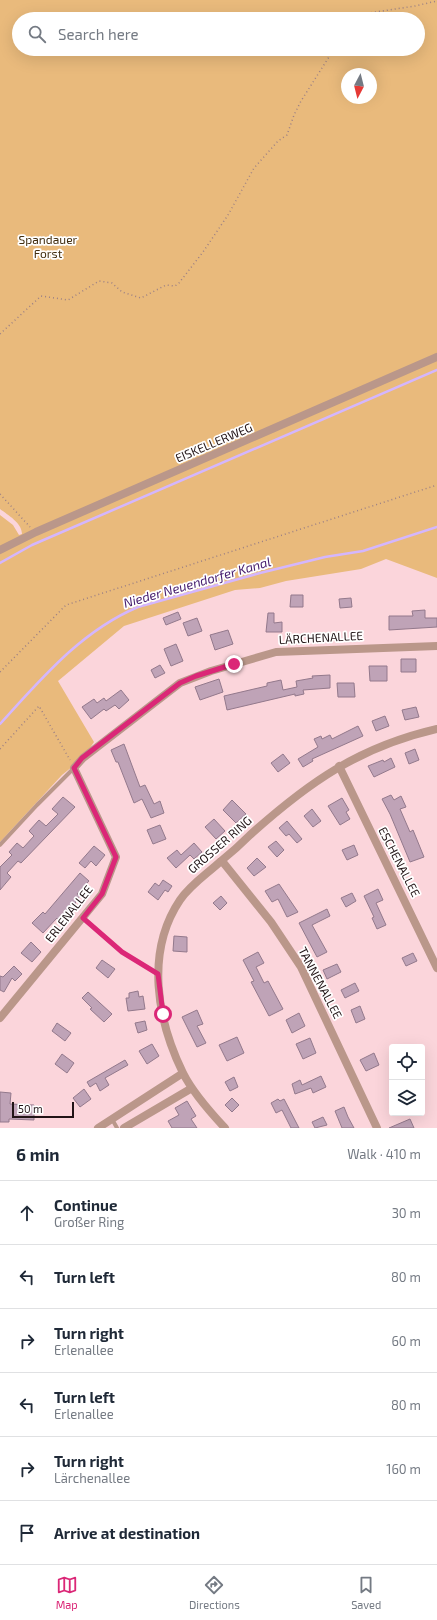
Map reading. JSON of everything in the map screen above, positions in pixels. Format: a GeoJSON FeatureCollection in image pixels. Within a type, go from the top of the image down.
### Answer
{"type":"FeatureCollection","features":[{"type":"Feature","properties":{"kind":"street","name":"EISKELLERWEG"},"geometry":{"type":"LineString","coordinates":[[0,550],[36,532],[437,357]]}},
{"type":"Feature","properties":{"kind":"street","name":"LÄRCHENALLEE"},"geometry":{"type":"LineString","coordinates":[[74,768],[82,758],[180,683],[196,676],[256,656],[276,652],[314,649],[437,646]]}},
{"type":"Feature","properties":{"kind":"street","name":"GROSSER RING"},"geometry":{"type":"LineString","coordinates":[[225,1128],[212,1115],[192,1088],[183,1073],[168,1034],[158,974],[159,951],[163,932],[168,919],[180,899],[196,882],[311,783],[364,753],[393,742],[437,729]]}},
{"type":"Feature","properties":{"kind":"street","name":"ESCHENALLEE"},"geometry":{"type":"LineString","coordinates":[[339,766],[437,968]]}},
{"type":"Feature","properties":{"kind":"street","name":"ERLENALLEE"},"geometry":{"type":"LineString","coordinates":[[0,1018],[102,894],[116,857],[74,768]]}},
{"type":"Feature","properties":{"kind":"street","name":"TANNENALLEE"},"geometry":{"type":"LineString","coordinates":[[222,861],[271,922],[301,967],[377,1128]]}},
{"type":"Feature","properties":{"kind":"street"},"geometry":{"type":"LineString","coordinates":[[98,1128],[183,1073]]}},
{"type":"Feature","properties":{"kind":"street"},"geometry":{"type":"LineString","coordinates":[[124,1128],[192,1088]]}},
{"type":"Feature","properties":{"kind":"lane"},"geometry":{"type":"LineString","coordinates":[[0,845],[36,805],[74,768]]}},
{"type":"Feature","properties":{"kind":"lane"},"geometry":{"type":"LineString","coordinates":[[112,1119],[117,1128]]}},
{"type":"Feature","properties":{"kind":"path"},"geometry":{"type":"LineString","coordinates":[[376,12],[437,1]]}},
{"type":"Feature","properties":{"kind":"path"},"geometry":{"type":"LineString","coordinates":[[0,334],[41,296],[68,300],[100,281],[112,283],[122,292],[141,298],[166,285],[175,286],[179,283],[203,252],[228,215],[254,168],[278,141],[288,135],[294,115],[301,101],[330,56]]}},
{"type":"Feature","properties":{"kind":"path"},"geometry":{"type":"LineString","coordinates":[[0,672],[66,605],[437,485]]}},
{"type":"Feature","properties":{"kind":"path"},"geometry":{"type":"LineString","coordinates":[[0,494],[36,532]]}},
{"type":"Feature","properties":{"kind":"path"},"geometry":{"type":"LineString","coordinates":[[0,749],[39,706],[74,768]]}},
{"type":"Feature","properties":{"kind":"path"},"geometry":{"type":"LineString","coordinates":[[83,918],[122,952],[158,974]]}},
{"type":"Feature","properties":{"kind":"green space","name":"Spandauer Forst"},"geometry":{"type":"Polygon","coordinates":[[[0,0],[437,0],[437,578],[386,559],[361,569],[286,581],[260,588],[235,590],[124,626],[58,681],[94,742],[83,758],[62,775],[0,842],[0,515],[13,525],[19,535],[22,534],[20,526],[0,509],[0,0]]]}},
{"type":"Feature","properties":{"kind":"building"},"geometry":{"type":"Polygon","coordinates":[[[291,595],[303,595],[303,607],[290,607],[291,595]]]}},
{"type":"Feature","properties":{"kind":"building"},"geometry":{"type":"Polygon","coordinates":[[[351,598],[352,607],[340,608],[339,599],[351,598]]]}},
{"type":"Feature","properties":{"kind":"building"},"geometry":{"type":"Polygon","coordinates":[[[425,610],[425,618],[437,618],[437,627],[389,630],[389,616],[413,616],[412,611],[425,610]]]}},
{"type":"Feature","properties":{"kind":"building"},"geometry":{"type":"Polygon","coordinates":[[[178,612],[181,619],[166,625],[163,618],[178,612]]]}},
{"type":"Feature","properties":{"kind":"building"},"geometry":{"type":"Polygon","coordinates":[[[268,613],[274,613],[274,623],[282,622],[282,632],[266,632],[268,613]]]}},
{"type":"Feature","properties":{"kind":"building"},"geometry":{"type":"Polygon","coordinates":[[[197,618],[202,631],[188,636],[183,623],[197,618]]]}},
{"type":"Feature","properties":{"kind":"building"},"geometry":{"type":"Polygon","coordinates":[[[228,630],[233,644],[215,650],[210,635],[228,630]]]}},
{"type":"Feature","properties":{"kind":"building"},"geometry":{"type":"Polygon","coordinates":[[[176,644],[183,661],[171,666],[164,649],[176,644]]]}},
{"type":"Feature","properties":{"kind":"building"},"geometry":{"type":"Polygon","coordinates":[[[401,659],[416,659],[416,672],[401,672],[401,659]]]}},
{"type":"Feature","properties":{"kind":"building"},"geometry":{"type":"Polygon","coordinates":[[[160,665],[165,673],[155,678],[151,670],[160,665]]]}},
{"type":"Feature","properties":{"kind":"building"},"geometry":{"type":"Polygon","coordinates":[[[369,666],[387,666],[387,681],[370,681],[369,666]]]}},
{"type":"Feature","properties":{"kind":"building"},"geometry":{"type":"Polygon","coordinates":[[[330,675],[330,688],[303,690],[304,694],[295,696],[295,694],[227,710],[224,696],[267,686],[267,683],[281,680],[283,690],[297,687],[296,681],[313,678],[312,676],[330,675]]]}},
{"type":"Feature","properties":{"kind":"building"},"geometry":{"type":"Polygon","coordinates":[[[219,679],[223,692],[200,700],[195,687],[219,679]]]}},
{"type":"Feature","properties":{"kind":"building"},"geometry":{"type":"Polygon","coordinates":[[[337,683],[354,683],[355,697],[338,697],[337,683]]]}},
{"type":"Feature","properties":{"kind":"building"},"geometry":{"type":"Polygon","coordinates":[[[121,690],[129,700],[119,709],[115,705],[106,711],[104,709],[91,719],[82,707],[94,699],[97,703],[104,698],[106,701],[121,690]]]}},
{"type":"Feature","properties":{"kind":"building"},"geometry":{"type":"Polygon","coordinates":[[[416,707],[419,717],[405,720],[402,710],[416,707]]]}},
{"type":"Feature","properties":{"kind":"building"},"geometry":{"type":"Polygon","coordinates":[[[385,716],[389,726],[376,731],[372,721],[385,716]]]}},
{"type":"Feature","properties":{"kind":"building"},"geometry":{"type":"Polygon","coordinates":[[[358,726],[363,736],[312,759],[313,761],[303,767],[298,759],[318,747],[314,739],[321,736],[322,739],[330,735],[332,739],[358,726]]]}},
{"type":"Feature","properties":{"kind":"building"},"geometry":{"type":"Polygon","coordinates":[[[124,744],[140,787],[145,785],[154,804],[160,801],[164,813],[151,818],[142,799],[134,803],[118,762],[116,762],[111,750],[124,744]]]}},
{"type":"Feature","properties":{"kind":"building"},"geometry":{"type":"Polygon","coordinates":[[[415,749],[419,760],[409,764],[405,753],[415,749]]]}},
{"type":"Feature","properties":{"kind":"building"},"geometry":{"type":"Polygon","coordinates":[[[283,754],[290,763],[278,772],[271,763],[283,754]]]}},
{"type":"Feature","properties":{"kind":"building"},"geometry":{"type":"Polygon","coordinates":[[[391,758],[395,767],[374,777],[368,766],[383,760],[384,762],[391,758]]]}},
{"type":"Feature","properties":{"kind":"building"},"geometry":{"type":"Polygon","coordinates":[[[391,795],[394,800],[401,796],[406,807],[400,809],[410,832],[413,830],[424,857],[410,862],[390,814],[382,799],[391,795]]]}},
{"type":"Feature","properties":{"kind":"building"},"geometry":{"type":"Polygon","coordinates":[[[63,797],[75,807],[21,863],[18,861],[7,873],[11,877],[0,890],[0,867],[12,855],[9,852],[17,843],[23,848],[34,836],[29,831],[39,820],[46,826],[58,814],[52,809],[63,797]]]}},
{"type":"Feature","properties":{"kind":"building"},"geometry":{"type":"Polygon","coordinates":[[[342,798],[349,810],[346,812],[350,819],[340,825],[328,806],[342,798]]]}},
{"type":"Feature","properties":{"kind":"building"},"geometry":{"type":"Polygon","coordinates":[[[232,800],[246,814],[236,823],[223,810],[232,800]]]}},
{"type":"Feature","properties":{"kind":"building"},"geometry":{"type":"Polygon","coordinates":[[[312,809],[321,821],[313,827],[304,816],[312,809]]]}},
{"type":"Feature","properties":{"kind":"building"},"geometry":{"type":"Polygon","coordinates":[[[214,819],[225,831],[216,839],[205,827],[214,819]]]}},
{"type":"Feature","properties":{"kind":"building"},"geometry":{"type":"Polygon","coordinates":[[[287,821],[302,839],[297,843],[289,834],[286,836],[279,828],[287,821]]]}},
{"type":"Feature","properties":{"kind":"building"},"geometry":{"type":"Polygon","coordinates":[[[160,825],[166,839],[153,844],[147,830],[160,825]]]}},
{"type":"Feature","properties":{"kind":"building"},"geometry":{"type":"Polygon","coordinates":[[[276,841],[284,850],[277,857],[268,847],[276,841]]]}},
{"type":"Feature","properties":{"kind":"building"},"geometry":{"type":"Polygon","coordinates":[[[194,843],[202,852],[194,859],[190,855],[176,868],[167,858],[177,850],[181,855],[194,843]]]}},
{"type":"Feature","properties":{"kind":"building"},"geometry":{"type":"Polygon","coordinates":[[[354,845],[358,855],[347,860],[342,850],[354,845]]]}},
{"type":"Feature","properties":{"kind":"building"},"geometry":{"type":"Polygon","coordinates":[[[94,846],[105,855],[96,866],[91,861],[85,868],[79,863],[94,846]]]}},
{"type":"Feature","properties":{"kind":"building"},"geometry":{"type":"Polygon","coordinates":[[[257,858],[266,867],[254,876],[247,868],[257,858]]]}},
{"type":"Feature","properties":{"kind":"building"},"geometry":{"type":"Polygon","coordinates":[[[80,873],[89,881],[77,894],[80,896],[75,902],[76,903],[65,916],[64,915],[59,920],[57,918],[43,933],[32,923],[43,912],[45,914],[80,873]]]}},
{"type":"Feature","properties":{"kind":"building"},"geometry":{"type":"Polygon","coordinates":[[[163,880],[172,886],[168,892],[165,890],[158,900],[148,892],[155,883],[159,886],[163,880]]]}},
{"type":"Feature","properties":{"kind":"building"},"geometry":{"type":"Polygon","coordinates":[[[279,884],[298,912],[287,917],[278,899],[272,902],[265,891],[279,884]]]}},
{"type":"Feature","properties":{"kind":"building"},"geometry":{"type":"Polygon","coordinates":[[[378,889],[383,900],[376,903],[386,925],[377,929],[372,918],[374,917],[364,896],[378,889]]]}},
{"type":"Feature","properties":{"kind":"building"},"geometry":{"type":"Polygon","coordinates":[[[352,893],[356,901],[346,907],[341,898],[352,893]]]}},
{"type":"Feature","properties":{"kind":"building"},"geometry":{"type":"Polygon","coordinates":[[[221,896],[227,903],[220,910],[213,903],[221,896]]]}},
{"type":"Feature","properties":{"kind":"building"},"geometry":{"type":"Polygon","coordinates":[[[327,909],[330,916],[312,925],[327,952],[317,957],[299,923],[327,909]]]}},
{"type":"Feature","properties":{"kind":"building"},"geometry":{"type":"Polygon","coordinates":[[[174,936],[187,937],[187,952],[173,951],[174,936]]]}},
{"type":"Feature","properties":{"kind":"building"},"geometry":{"type":"Polygon","coordinates":[[[31,942],[41,952],[32,962],[21,953],[31,942]]]}},
{"type":"Feature","properties":{"kind":"building"},"geometry":{"type":"Polygon","coordinates":[[[258,952],[264,963],[256,967],[264,983],[268,981],[283,1009],[269,1016],[251,982],[254,981],[243,960],[258,952]]]}},
{"type":"Feature","properties":{"kind":"building"},"geometry":{"type":"Polygon","coordinates":[[[413,953],[417,961],[406,966],[402,958],[413,953]]]}},
{"type":"Feature","properties":{"kind":"building"},"geometry":{"type":"Polygon","coordinates":[[[102,960],[115,969],[108,978],[96,968],[102,960]]]}},
{"type":"Feature","properties":{"kind":"building"},"geometry":{"type":"Polygon","coordinates":[[[337,964],[341,972],[327,979],[323,970],[337,964]]]}},
{"type":"Feature","properties":{"kind":"building"},"geometry":{"type":"Polygon","coordinates":[[[14,966],[22,974],[15,981],[12,978],[4,992],[0,990],[0,976],[3,977],[14,966]]]}},
{"type":"Feature","properties":{"kind":"building"},"geometry":{"type":"Polygon","coordinates":[[[355,983],[359,991],[345,998],[341,990],[355,983]]]}},
{"type":"Feature","properties":{"kind":"building"},"geometry":{"type":"Polygon","coordinates":[[[138,991],[139,997],[143,996],[145,1009],[128,1011],[126,998],[129,998],[129,993],[138,991]]]}},
{"type":"Feature","properties":{"kind":"building"},"geometry":{"type":"Polygon","coordinates":[[[88,992],[112,1014],[104,1022],[90,1009],[92,1008],[82,998],[88,992]]]}},
{"type":"Feature","properties":{"kind":"building"},"geometry":{"type":"Polygon","coordinates":[[[360,1006],[365,1019],[356,1023],[351,1010],[360,1006]]]}},
{"type":"Feature","properties":{"kind":"building"},"geometry":{"type":"Polygon","coordinates":[[[197,1010],[203,1024],[197,1026],[206,1043],[197,1047],[182,1017],[197,1010]]]}},
{"type":"Feature","properties":{"kind":"building"},"geometry":{"type":"Polygon","coordinates":[[[299,1013],[305,1026],[292,1033],[286,1020],[299,1013]]]}},
{"type":"Feature","properties":{"kind":"building"},"geometry":{"type":"Polygon","coordinates":[[[145,1021],[147,1030],[138,1033],[135,1023],[145,1021]]]}},
{"type":"Feature","properties":{"kind":"building"},"geometry":{"type":"Polygon","coordinates":[[[57,1023],[71,1033],[65,1041],[52,1031],[57,1023]]]}},
{"type":"Feature","properties":{"kind":"building"},"geometry":{"type":"Polygon","coordinates":[[[237,1037],[244,1053],[227,1061],[219,1045],[237,1037]]]}},
{"type":"Feature","properties":{"kind":"building"},"geometry":{"type":"Polygon","coordinates":[[[310,1038],[316,1053],[303,1059],[296,1044],[310,1038]]]}},
{"type":"Feature","properties":{"kind":"building"},"geometry":{"type":"Polygon","coordinates":[[[152,1044],[159,1056],[147,1064],[139,1051],[152,1044]]]}},
{"type":"Feature","properties":{"kind":"building"},"geometry":{"type":"Polygon","coordinates":[[[374,1053],[379,1065],[366,1071],[360,1060],[374,1053]]]}},
{"type":"Feature","properties":{"kind":"building"},"geometry":{"type":"Polygon","coordinates":[[[62,1054],[74,1063],[67,1073],[55,1064],[62,1054]]]}},
{"type":"Feature","properties":{"kind":"building"},"geometry":{"type":"Polygon","coordinates":[[[125,1060],[128,1065],[105,1078],[109,1085],[100,1091],[96,1083],[90,1087],[87,1082],[125,1060]]]}},
{"type":"Feature","properties":{"kind":"building"},"geometry":{"type":"Polygon","coordinates":[[[321,1076],[326,1087],[313,1093],[311,1088],[295,1094],[292,1084],[300,1080],[302,1085],[321,1076]]]}},
{"type":"Feature","properties":{"kind":"building"},"geometry":{"type":"Polygon","coordinates":[[[234,1077],[238,1087],[230,1091],[225,1082],[234,1077]]]}},
{"type":"Feature","properties":{"kind":"building"},"geometry":{"type":"Polygon","coordinates":[[[84,1089],[91,1099],[80,1107],[73,1098],[84,1089]]]}},
{"type":"Feature","properties":{"kind":"building"},"geometry":{"type":"Polygon","coordinates":[[[0,1092],[11,1093],[10,1104],[34,1105],[34,1120],[9,1119],[9,1122],[0,1122],[0,1092]]]}},
{"type":"Feature","properties":{"kind":"building"},"geometry":{"type":"Polygon","coordinates":[[[232,1098],[239,1105],[232,1112],[225,1105],[232,1098]]]}},
{"type":"Feature","properties":{"kind":"building"},"geometry":{"type":"Polygon","coordinates":[[[278,1099],[280,1101],[284,1099],[299,1128],[291,1128],[282,1110],[276,1113],[271,1103],[278,1099]]]}},
{"type":"Feature","properties":{"kind":"building"},"geometry":{"type":"Polygon","coordinates":[[[187,1101],[196,1116],[191,1119],[197,1128],[172,1128],[168,1121],[179,1115],[175,1108],[187,1101]]]}},
{"type":"Feature","properties":{"kind":"building"},"geometry":{"type":"Polygon","coordinates":[[[344,1107],[354,1128],[342,1128],[335,1111],[344,1107]]]}},
{"type":"Feature","properties":{"kind":"building"},"geometry":{"type":"Polygon","coordinates":[[[323,1117],[327,1125],[315,1128],[312,1122],[323,1117]]]}},
{"type":"Feature","properties":{"kind":"building"},"geometry":{"type":"Polygon","coordinates":[[[410,1119],[414,1128],[389,1128],[410,1119]]]}},
{"type":"Feature","properties":{"kind":"waterway"},"geometry":{"type":"LineString","coordinates":[[0,563],[32,545],[437,370]]}},
{"type":"Feature","properties":{"kind":"waterway","name":"Nieder Neuendorfer Kanal"},"geometry":{"type":"LineString","coordinates":[[0,724],[31,690],[80,643],[117,617],[138,607],[260,573],[325,557],[363,551],[437,527]]}},
{"type":"Feature","properties":{"kind":"route"},"geometry":{"type":"LineString","coordinates":[[163,1014],[159,992],[158,974],[122,952],[83,918],[102,894],[116,857],[74,768],[82,758],[180,683],[196,676],[234,664]]}}]}
